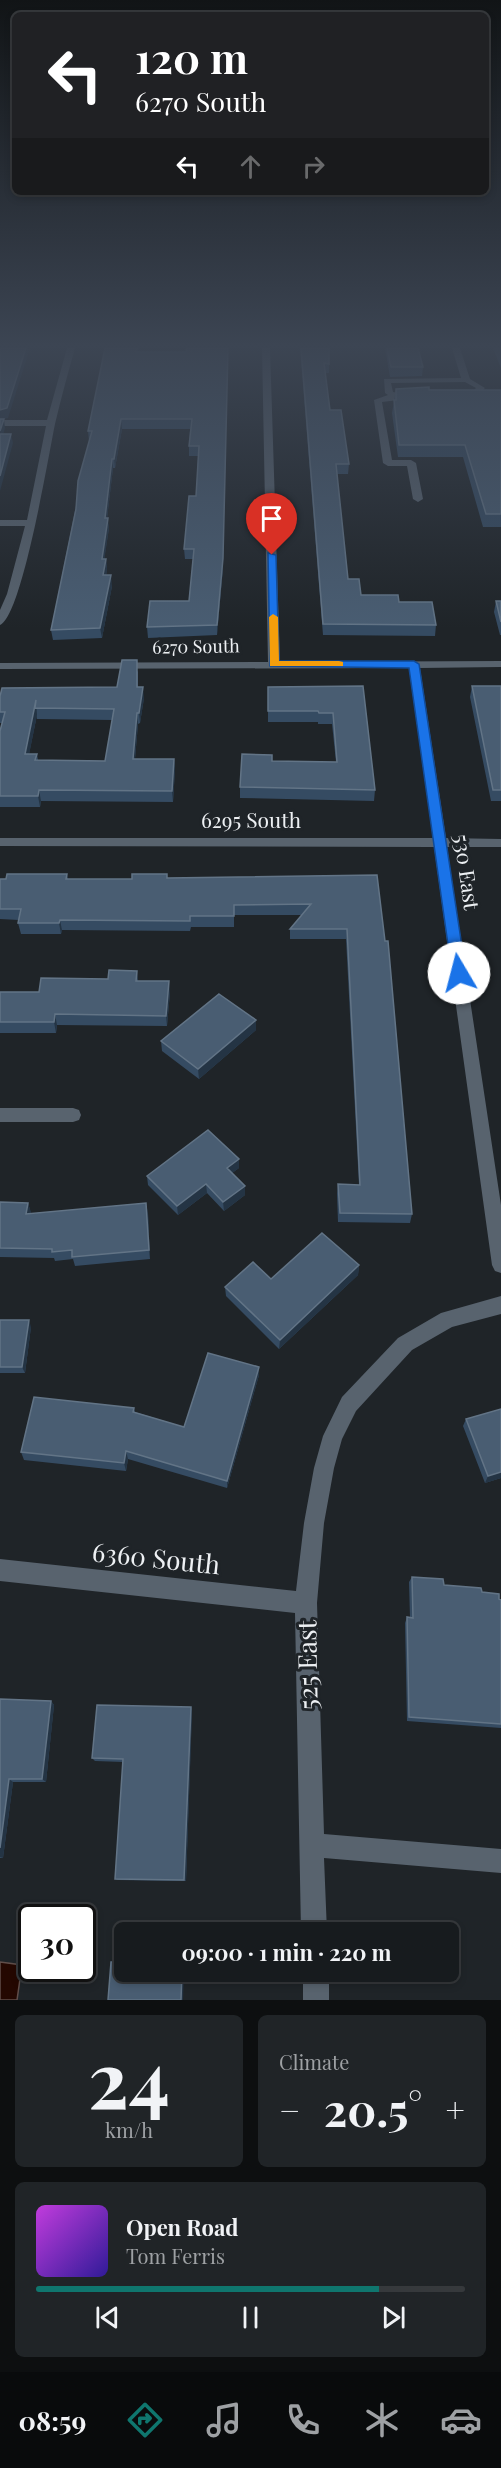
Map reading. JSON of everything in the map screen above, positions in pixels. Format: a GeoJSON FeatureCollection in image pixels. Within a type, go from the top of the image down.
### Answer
{"type":"FeatureCollection","features":[{"type":"Feature","properties":{"kind":"street"},"geometry":{"type":"LineString","coordinates":[[0,622],[12,594],[31,523],[47,441]]}},
{"type":"Feature","properties":{"kind":"street"},"geometry":{"type":"LineString","coordinates":[[268,441],[274,664]]}},
{"type":"Feature","properties":{"kind":"street"},"geometry":{"type":"LineString","coordinates":[[385,441],[388,463],[411,463],[418,499]]}},
{"type":"Feature","properties":{"kind":"street"},"geometry":{"type":"LineString","coordinates":[[0,523],[31,523]]}},
{"type":"Feature","properties":{"kind":"street","name":"530 East"},"geometry":{"type":"LineString","coordinates":[[414,664],[501,1265]]}},
{"type":"Feature","properties":{"kind":"street","name":"6270 South"},"geometry":{"type":"LineString","coordinates":[[0,666],[501,664]]}},
{"type":"Feature","properties":{"kind":"street","name":"6295 South"},"geometry":{"type":"LineString","coordinates":[[0,842],[501,843]]}},
{"type":"Feature","properties":{"kind":"street"},"geometry":{"type":"LineString","coordinates":[[0,1115],[73,1115]]}},
{"type":"Feature","properties":{"kind":"street","name":"525 East"},"geometry":{"type":"LineString","coordinates":[[314,1922],[306,1603],[314,1523],[324,1468],[333,1436],[349,1404],[405,1344],[448,1319],[501,1305]]}},
{"type":"Feature","properties":{"kind":"street","name":"6360 South"},"geometry":{"type":"LineString","coordinates":[[0,1570],[306,1603]]}},
{"type":"Feature","properties":{"kind":"street"},"geometry":{"type":"LineString","coordinates":[[312,1845],[501,1861]]}},
{"type":"Feature","properties":{"kind":"street"},"geometry":{"type":"LineString","coordinates":[[316,1982],[316,2000]]}},
{"type":"Feature","properties":{"kind":"shaded area"},"geometry":{"type":"Polygon","coordinates":[[[0,1962],[18,1964],[20,1982],[17,2000],[0,2000],[0,1962]]]}},
{"type":"Feature","properties":{"kind":"building"},"geometry":{"type":"Polygon","coordinates":[[[0,441],[9,441],[0,476],[0,441]]]}},
{"type":"Feature","properties":{"kind":"building"},"geometry":{"type":"Polygon","coordinates":[[[89,441],[117,441],[114,459],[112,459],[105,518],[108,518],[102,559],[106,559],[103,575],[111,575],[100,628],[51,630],[76,509],[78,481],[89,441]]]}},
{"type":"Feature","properties":{"kind":"building"},"geometry":{"type":"Polygon","coordinates":[[[190,441],[226,441],[223,558],[217,625],[147,627],[150,601],[189,601],[194,549],[184,549],[189,496],[196,496],[199,446],[189,446],[190,441]]]}},
{"type":"Feature","properties":{"kind":"building"},"geometry":{"type":"Polygon","coordinates":[[[308,441],[346,441],[349,464],[336,464],[348,579],[359,579],[361,595],[398,595],[399,602],[432,602],[436,625],[323,624],[308,441]]]}},
{"type":"Feature","properties":{"kind":"building"},"geometry":{"type":"Polygon","coordinates":[[[399,441],[501,441],[501,514],[486,514],[465,445],[399,445],[399,441]]]}},
{"type":"Feature","properties":{"kind":"building"},"geometry":{"type":"Polygon","coordinates":[[[496,601],[501,601],[501,622],[496,601]]]}},
{"type":"Feature","properties":{"kind":"building"},"geometry":{"type":"Polygon","coordinates":[[[122,660],[137,660],[137,687],[143,687],[139,713],[137,713],[133,759],[174,759],[172,791],[39,790],[38,796],[0,796],[0,731],[5,712],[0,712],[2,688],[117,687],[122,660]],[[36,700],[25,754],[37,754],[35,760],[105,761],[114,709],[35,708],[36,700]]]}},
{"type":"Feature","properties":{"kind":"building"},"geometry":{"type":"Polygon","coordinates":[[[363,686],[375,790],[240,787],[242,754],[272,755],[272,761],[337,762],[333,713],[268,711],[268,687],[363,686]]]}},
{"type":"Feature","properties":{"kind":"building"},"geometry":{"type":"Polygon","coordinates":[[[472,686],[501,686],[501,790],[493,790],[472,686]]]}},
{"type":"Feature","properties":{"kind":"building"},"geometry":{"type":"Polygon","coordinates":[[[7,874],[67,874],[66,879],[132,879],[132,874],[167,874],[167,878],[377,875],[385,941],[388,941],[412,1214],[340,1213],[338,1184],[360,1185],[347,929],[290,929],[311,904],[234,905],[234,916],[190,916],[190,921],[60,920],[59,923],[18,923],[21,909],[0,909],[0,879],[6,879],[7,874]]]}},
{"type":"Feature","properties":{"kind":"building"},"geometry":{"type":"Polygon","coordinates":[[[109,970],[137,971],[136,981],[169,981],[166,1016],[55,1014],[54,1022],[0,1022],[0,992],[39,992],[41,978],[108,979],[109,970]]]}},
{"type":"Feature","properties":{"kind":"building"},"geometry":{"type":"Polygon","coordinates":[[[219,994],[256,1020],[198,1069],[161,1041],[219,994]]]}},
{"type":"Feature","properties":{"kind":"building"},"geometry":{"type":"Polygon","coordinates":[[[208,1130],[239,1159],[227,1168],[245,1186],[223,1202],[206,1184],[177,1206],[147,1176],[208,1130]]]}},
{"type":"Feature","properties":{"kind":"building"},"geometry":{"type":"Polygon","coordinates":[[[0,1202],[28,1203],[26,1214],[146,1203],[149,1250],[72,1257],[72,1250],[52,1252],[52,1249],[0,1248],[0,1202]]]}},
{"type":"Feature","properties":{"kind":"building"},"geometry":{"type":"Polygon","coordinates":[[[322,1233],[359,1265],[280,1340],[225,1287],[253,1262],[271,1279],[322,1233]]]}},
{"type":"Feature","properties":{"kind":"building"},"geometry":{"type":"Polygon","coordinates":[[[0,1320],[29,1320],[22,1367],[0,1367],[0,1320]]]}},
{"type":"Feature","properties":{"kind":"building"},"geometry":{"type":"Polygon","coordinates":[[[208,1353],[259,1367],[227,1481],[126,1451],[124,1463],[21,1452],[34,1397],[134,1408],[133,1412],[184,1427],[208,1353]]]}},
{"type":"Feature","properties":{"kind":"building"},"geometry":{"type":"Polygon","coordinates":[[[501,1409],[501,1472],[488,1476],[466,1419],[501,1409]]]}},
{"type":"Feature","properties":{"kind":"building"},"geometry":{"type":"Polygon","coordinates":[[[412,1577],[443,1579],[444,1585],[481,1588],[482,1592],[499,1594],[501,1600],[501,1724],[409,1717],[407,1617],[413,1618],[412,1577]]]}},
{"type":"Feature","properties":{"kind":"building"},"geometry":{"type":"Polygon","coordinates":[[[0,1699],[51,1701],[42,1779],[9,1779],[0,1848],[0,1699]]]}},
{"type":"Feature","properties":{"kind":"building"},"geometry":{"type":"Polygon","coordinates":[[[97,1705],[191,1707],[184,1880],[115,1879],[123,1759],[92,1758],[97,1705]]]}},
{"type":"Feature","properties":{"kind":"building"},"geometry":{"type":"Polygon","coordinates":[[[111,1962],[114,1962],[114,1982],[182,1982],[181,2000],[108,2000],[111,1962]]]}},
{"type":"Feature","properties":{"kind":"slow traffic"},"geometry":{"type":"LineString","coordinates":[[273,617],[274,664],[339,664]]}},
{"type":"Feature","properties":{"kind":"route"},"geometry":{"type":"LineString","coordinates":[[272,555],[274,664],[414,664],[459,973]]}}]}
